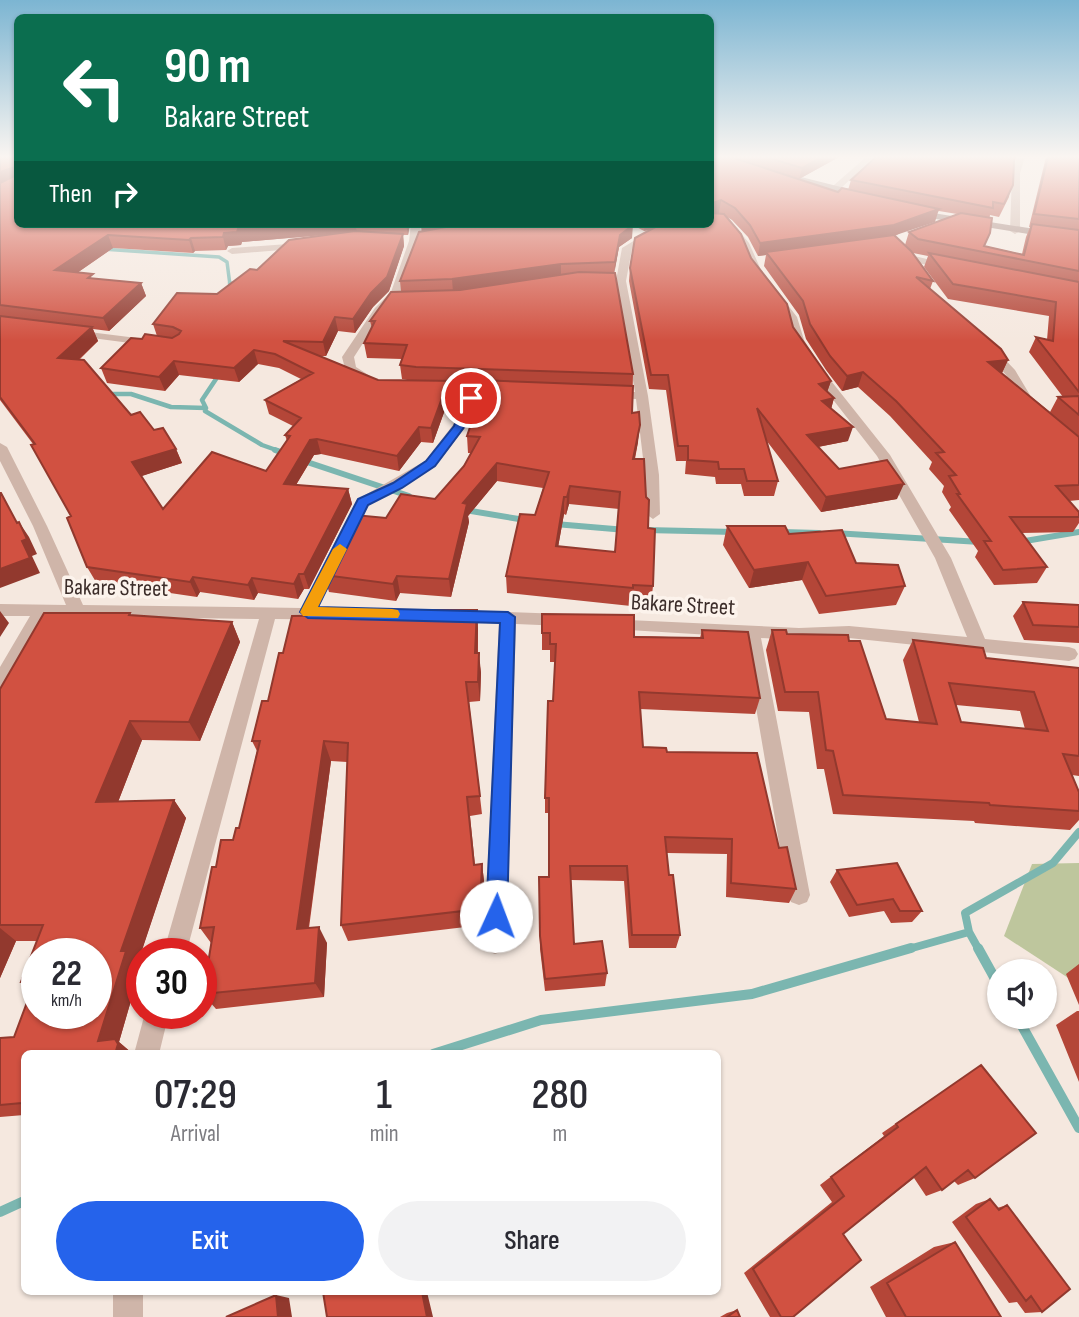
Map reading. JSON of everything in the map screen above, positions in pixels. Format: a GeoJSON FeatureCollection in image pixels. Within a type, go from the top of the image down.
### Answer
{"type":"FeatureCollection","features":[{"type":"Feature","properties":{"kind":"street"},"geometry":{"type":"LineString","coordinates":[[719,218],[727,222],[761,261],[756,270],[791,317],[798,340],[819,374],[883,455],[929,529],[979,645]]}},
{"type":"Feature","properties":{"kind":"street"},"geometry":{"type":"LineString","coordinates":[[944,218],[1079,237]]}},
{"type":"Feature","properties":{"kind":"street"},"geometry":{"type":"LineString","coordinates":[[960,218],[1015,228]]}},
{"type":"Feature","properties":{"kind":"street"},"geometry":{"type":"LineString","coordinates":[[1015,218],[1015,228]]}},
{"type":"Feature","properties":{"kind":"street"},"geometry":{"type":"LineString","coordinates":[[934,228],[954,221]]}},
{"type":"Feature","properties":{"kind":"street"},"geometry":{"type":"LineString","coordinates":[[385,384],[359,376],[350,369],[348,357],[379,310],[396,300],[415,228]]}},
{"type":"Feature","properties":{"kind":"street"},"geometry":{"type":"LineString","coordinates":[[653,513],[652,475],[642,396],[621,281],[627,248],[642,237],[676,228]]}},
{"type":"Feature","properties":{"kind":"street"},"geometry":{"type":"LineString","coordinates":[[631,230],[642,237]]}},
{"type":"Feature","properties":{"kind":"street"},"geometry":{"type":"LineString","coordinates":[[232,251],[309,245]]}},
{"type":"Feature","properties":{"kind":"street"},"geometry":{"type":"LineString","coordinates":[[898,248],[920,272]]}},
{"type":"Feature","properties":{"kind":"street"},"geometry":{"type":"LineString","coordinates":[[910,258],[963,270]]}},
{"type":"Feature","properties":{"kind":"street"},"geometry":{"type":"LineString","coordinates":[[607,281],[621,281]]}},
{"type":"Feature","properties":{"kind":"street"},"geometry":{"type":"LineString","coordinates":[[57,331],[164,345]]}},
{"type":"Feature","properties":{"kind":"street"},"geometry":{"type":"LineString","coordinates":[[978,339],[1000,360],[1032,407],[1042,417]]}},
{"type":"Feature","properties":{"kind":"street"},"geometry":{"type":"LineString","coordinates":[[430,389],[509,391]]}},
{"type":"Feature","properties":{"kind":"street"},"geometry":{"type":"LineString","coordinates":[[308,612],[363,502],[430,464],[450,441],[467,412],[473,390]]}},
{"type":"Feature","properties":{"kind":"street"},"geometry":{"type":"LineString","coordinates":[[593,393],[642,396]]}},
{"type":"Feature","properties":{"kind":"street"},"geometry":{"type":"LineString","coordinates":[[0,447],[40,526],[76,609]]}},
{"type":"Feature","properties":{"kind":"street"},"geometry":{"type":"LineString","coordinates":[[0,682],[43,609]]}},
{"type":"Feature","properties":{"kind":"street","name":"Bakare Street"},"geometry":{"type":"LineString","coordinates":[[0,610],[308,612],[508,617],[799,634],[849,632],[1069,654]]}},
{"type":"Feature","properties":{"kind":"street"},"geometry":{"type":"LineString","coordinates":[[178,938],[269,612]]}},
{"type":"Feature","properties":{"kind":"street"},"geometry":{"type":"LineString","coordinates":[[495,943],[508,617]]}},
{"type":"Feature","properties":{"kind":"street"},"geometry":{"type":"LineString","coordinates":[[751,630],[799,895]]}},
{"type":"Feature","properties":{"kind":"street"},"geometry":{"type":"LineString","coordinates":[[147,1050],[153,1029]]}},
{"type":"Feature","properties":{"kind":"street"},"geometry":{"type":"LineString","coordinates":[[128,1295],[128,1317]]}},
{"type":"Feature","properties":{"kind":"green space"},"geometry":{"type":"Polygon","coordinates":[[[1079,863],[1079,985],[1057,971],[1057,959],[1039,959],[1004,936],[1032,864],[1079,863]]]}},
{"type":"Feature","properties":{"kind":"building"},"geometry":{"type":"Polygon","coordinates":[[[0,218],[14,218],[14,228],[251,228],[224,233],[223,237],[189,240],[108,235],[55,270],[93,274],[88,278],[141,283],[103,318],[0,305],[0,218]]]}},
{"type":"Feature","properties":{"kind":"building"},"geometry":{"type":"Polygon","coordinates":[[[714,218],[728,218],[741,234],[751,258],[787,304],[793,327],[831,381],[819,384],[834,398],[822,401],[853,427],[807,435],[839,469],[887,460],[904,484],[826,497],[757,408],[778,481],[747,481],[744,469],[719,469],[718,462],[688,460],[688,446],[678,446],[668,375],[651,375],[630,268],[635,238],[654,228],[714,228],[714,218]]]}},
{"type":"Feature","properties":{"kind":"building"},"geometry":{"type":"Polygon","coordinates":[[[744,218],[912,218],[894,225],[760,243],[744,218]]]}},
{"type":"Feature","properties":{"kind":"building"},"geometry":{"type":"Polygon","coordinates":[[[946,218],[992,218],[990,233],[984,246],[1024,255],[1032,224],[1079,230],[1079,271],[918,239],[909,232],[946,218]]]}},
{"type":"Feature","properties":{"kind":"building"},"geometry":{"type":"Polygon","coordinates":[[[440,228],[629,228],[620,235],[615,262],[561,264],[452,279],[400,281],[419,232],[440,228]]]}},
{"type":"Feature","properties":{"kind":"building"},"geometry":{"type":"Polygon","coordinates":[[[355,231],[403,234],[387,277],[371,293],[353,319],[335,317],[323,342],[283,341],[378,380],[460,381],[457,390],[445,390],[431,428],[419,427],[397,456],[317,439],[310,440],[284,484],[348,489],[304,574],[299,574],[294,584],[252,578],[248,585],[193,577],[190,582],[87,567],[67,518],[71,516],[31,445],[35,444],[0,397],[0,316],[92,327],[58,358],[84,360],[131,415],[140,412],[154,430],[163,428],[176,449],[132,462],[163,509],[212,452],[266,471],[290,436],[285,435],[301,418],[265,400],[313,373],[275,354],[254,350],[234,368],[174,361],[159,377],[101,368],[131,338],[142,339],[145,334],[172,338],[179,334],[181,331],[173,327],[153,324],[177,293],[217,294],[250,269],[257,270],[289,240],[355,231]]]}},
{"type":"Feature","properties":{"kind":"building"},"geometry":{"type":"Polygon","coordinates":[[[894,235],[911,251],[933,281],[916,277],[1001,349],[1008,360],[988,362],[1079,437],[1079,485],[1056,486],[1079,512],[1079,517],[1010,517],[1047,567],[1003,570],[984,541],[991,541],[957,494],[960,494],[949,476],[956,475],[936,453],[944,452],[896,401],[863,372],[847,376],[830,356],[810,324],[803,301],[766,252],[894,235]]]}},
{"type":"Feature","properties":{"kind":"building"},"geometry":{"type":"Polygon","coordinates":[[[929,253],[1079,282],[1079,392],[1036,337],[1053,341],[1056,302],[953,284],[929,253]]]}},
{"type":"Feature","properties":{"kind":"building"},"geometry":{"type":"Polygon","coordinates":[[[579,272],[615,273],[633,374],[416,367],[400,365],[407,345],[364,343],[375,321],[370,321],[391,292],[460,290],[579,272]]]}},
{"type":"Feature","properties":{"kind":"building"},"geometry":{"type":"Polygon","coordinates":[[[479,380],[633,386],[632,413],[639,412],[640,425],[633,459],[644,459],[646,497],[649,500],[648,528],[655,529],[653,586],[633,585],[633,588],[506,576],[520,514],[535,515],[549,472],[497,463],[463,503],[467,504],[449,579],[397,576],[393,584],[324,575],[355,515],[386,518],[401,494],[435,499],[464,466],[480,437],[467,436],[483,389],[475,389],[479,380]],[[570,486],[567,497],[564,497],[556,546],[615,552],[620,492],[570,486]]]}},
{"type":"Feature","properties":{"kind":"building"},"geometry":{"type":"Polygon","coordinates":[[[1079,396],[1079,415],[1058,397],[1079,396]]]}},
{"type":"Feature","properties":{"kind":"building"},"geometry":{"type":"Polygon","coordinates":[[[0,493],[27,539],[22,541],[30,558],[0,569],[0,493]]]}},
{"type":"Feature","properties":{"kind":"building"},"geometry":{"type":"Polygon","coordinates":[[[727,526],[785,526],[789,534],[842,530],[856,563],[898,565],[905,586],[826,596],[808,562],[754,570],[727,526]]]}},
{"type":"Feature","properties":{"kind":"building"},"geometry":{"type":"Polygon","coordinates":[[[1023,602],[1079,605],[1079,627],[1033,625],[1023,602]]]}},
{"type":"Feature","properties":{"kind":"building"},"geometry":{"type":"Polygon","coordinates":[[[429,610],[477,610],[475,653],[479,653],[478,682],[466,682],[480,796],[467,797],[474,865],[482,864],[480,909],[341,925],[348,743],[324,741],[297,929],[319,927],[315,983],[217,993],[217,938],[212,938],[214,927],[200,928],[212,867],[216,867],[221,840],[233,840],[236,828],[239,828],[260,741],[252,741],[262,701],[268,701],[279,653],[283,653],[292,616],[429,614],[429,610]]]}},
{"type":"Feature","properties":{"kind":"building"},"geometry":{"type":"Polygon","coordinates":[[[44,613],[130,613],[129,615],[232,622],[189,722],[130,721],[96,802],[174,800],[121,951],[126,951],[112,996],[112,938],[38,938],[43,925],[0,925],[0,689],[44,613]]]}},
{"type":"Feature","properties":{"kind":"building"},"geometry":{"type":"Polygon","coordinates":[[[542,614],[634,615],[634,637],[703,638],[702,630],[748,632],[760,698],[639,692],[643,747],[666,748],[667,752],[757,753],[779,848],[787,847],[796,889],[731,883],[732,839],[665,837],[669,875],[673,875],[680,935],[632,935],[627,866],[570,866],[574,944],[602,941],[607,973],[545,979],[540,936],[539,877],[549,877],[549,798],[545,798],[548,701],[553,701],[556,644],[550,644],[550,633],[542,633],[542,614]]]}},
{"type":"Feature","properties":{"kind":"building"},"geometry":{"type":"Polygon","coordinates":[[[772,630],[786,630],[787,634],[848,635],[849,641],[860,641],[886,719],[937,724],[913,640],[983,648],[986,658],[1079,668],[1079,756],[1063,754],[1079,792],[1079,811],[843,795],[833,751],[826,750],[818,692],[785,692],[772,630]],[[949,683],[961,722],[1048,731],[1034,692],[949,683]]]}},
{"type":"Feature","properties":{"kind":"building"},"geometry":{"type":"Polygon","coordinates":[[[897,863],[922,911],[900,911],[893,899],[857,905],[837,870],[897,863]]]}},
{"type":"Feature","properties":{"kind":"building"},"geometry":{"type":"Polygon","coordinates":[[[21,1018],[21,1029],[102,1029],[98,1041],[115,1039],[118,1044],[116,1050],[21,1050],[21,1103],[0,1105],[0,1038],[14,1037],[21,1018]]]}},
{"type":"Feature","properties":{"kind":"building"},"geometry":{"type":"Polygon","coordinates":[[[981,1065],[1036,1133],[975,1178],[968,1170],[942,1190],[926,1167],[843,1234],[861,1260],[793,1317],[781,1317],[753,1269],[844,1196],[831,1177],[898,1127],[896,1124],[981,1065]]]}},
{"type":"Feature","properties":{"kind":"building"},"geometry":{"type":"Polygon","coordinates":[[[990,1199],[999,1210],[1007,1205],[1070,1289],[1042,1312],[1031,1296],[1026,1301],[966,1217],[990,1199]]]}},
{"type":"Feature","properties":{"kind":"building"},"geometry":{"type":"Polygon","coordinates":[[[955,1242],[1001,1317],[906,1317],[887,1283],[955,1242]]]}},
{"type":"Feature","properties":{"kind":"building"},"geometry":{"type":"Polygon","coordinates":[[[276,1295],[278,1317],[226,1317],[276,1295]]]}},
{"type":"Feature","properties":{"kind":"building"},"geometry":{"type":"Polygon","coordinates":[[[323,1295],[423,1295],[427,1317],[327,1317],[323,1295]]]}},
{"type":"Feature","properties":{"kind":"building"},"geometry":{"type":"Polygon","coordinates":[[[737,1310],[740,1317],[727,1317],[737,1310]]]}},
{"type":"Feature","properties":{"kind":"waterway"},"geometry":{"type":"LineString","coordinates":[[102,249],[219,257],[227,262],[230,285]]}},
{"type":"Feature","properties":{"kind":"waterway"},"geometry":{"type":"LineString","coordinates":[[230,283],[231,291]]}},
{"type":"Feature","properties":{"kind":"waterway"},"geometry":{"type":"LineString","coordinates":[[206,408],[202,400],[220,373]]}},
{"type":"Feature","properties":{"kind":"waterway"},"geometry":{"type":"LineString","coordinates":[[106,394],[131,394],[171,407],[206,408]]}},
{"type":"Feature","properties":{"kind":"waterway"},"geometry":{"type":"LineString","coordinates":[[206,408],[205,411],[262,445],[279,451]]}},
{"type":"Feature","properties":{"kind":"waterway"},"geometry":{"type":"LineString","coordinates":[[275,450],[286,454]]}},
{"type":"Feature","properties":{"kind":"waterway"},"geometry":{"type":"LineString","coordinates":[[301,460],[409,496]]}},
{"type":"Feature","properties":{"kind":"waterway"},"geometry":{"type":"LineString","coordinates":[[465,510],[525,520]]}},
{"type":"Feature","properties":{"kind":"waterway"},"geometry":{"type":"LineString","coordinates":[[555,524],[626,530]]}},
{"type":"Feature","properties":{"kind":"waterway"},"geometry":{"type":"LineString","coordinates":[[645,530],[735,532]]}},
{"type":"Feature","properties":{"kind":"waterway"},"geometry":{"type":"LineString","coordinates":[[782,532],[819,533]]}},
{"type":"Feature","properties":{"kind":"waterway"},"geometry":{"type":"LineString","coordinates":[[1019,542],[1079,532]]}},
{"type":"Feature","properties":{"kind":"waterway"},"geometry":{"type":"LineString","coordinates":[[834,533],[980,542]]}},
{"type":"Feature","properties":{"kind":"waterway"},"geometry":{"type":"LineString","coordinates":[[969,932],[965,913],[1053,863],[1079,832]]}},
{"type":"Feature","properties":{"kind":"waterway"},"geometry":{"type":"LineString","coordinates":[[905,950],[969,932]]}},
{"type":"Feature","properties":{"kind":"waterway"},"geometry":{"type":"LineString","coordinates":[[969,932],[979,950]]}},
{"type":"Feature","properties":{"kind":"waterway"},"geometry":{"type":"LineString","coordinates":[[446,1050],[541,1020],[752,994],[911,948]]}},
{"type":"Feature","properties":{"kind":"waterway"},"geometry":{"type":"LineString","coordinates":[[978,948],[987,964]]}},
{"type":"Feature","properties":{"kind":"waterway"},"geometry":{"type":"LineString","coordinates":[[1024,1029],[1079,1128]]}},
{"type":"Feature","properties":{"kind":"waterway"},"geometry":{"type":"LineString","coordinates":[[0,1212],[21,1202]]}},
{"type":"Feature","properties":{"kind":"slow traffic"},"geometry":{"type":"LineString","coordinates":[[340,549],[308,612],[392,614]]}},
{"type":"Feature","properties":{"kind":"route"},"geometry":{"type":"LineString","coordinates":[[471,398],[467,412],[450,441],[430,464],[363,502],[308,612],[508,617],[496,916]]}}]}
